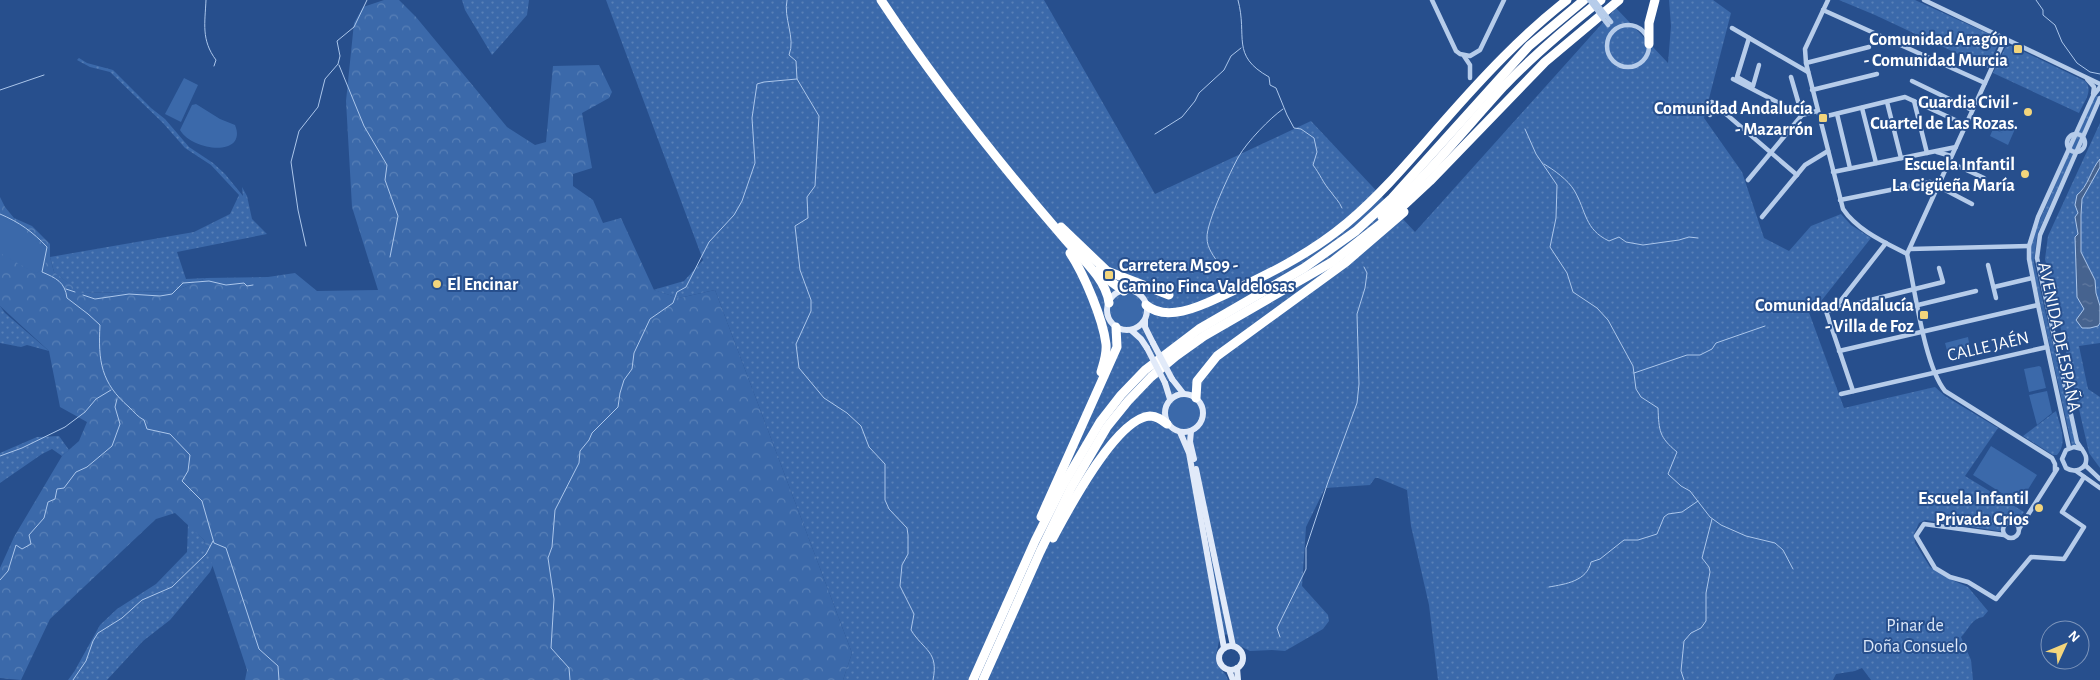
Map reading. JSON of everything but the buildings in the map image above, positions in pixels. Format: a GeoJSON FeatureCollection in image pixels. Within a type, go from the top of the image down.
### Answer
{"type":"FeatureCollection","features":[{"type":"Feature","properties":{"kind":"highway"},"geometry":{"type":"LineString","coordinates":[[881,0],[982,138],[1098,278],[1106,290],[1108,303]]}},
{"type":"Feature","properties":{"kind":"highway"},"geometry":{"type":"LineString","coordinates":[[887,0],[942,76],[1062,227],[1106,278],[1124,291]]}},
{"type":"Feature","properties":{"kind":"highway"},"geometry":{"type":"LineString","coordinates":[[1146,306],[1159,313],[1192,308],[1270,274],[1310,251],[1346,224],[1384,190],[1523,38],[1567,0]]}},
{"type":"Feature","properties":{"kind":"highway"},"geometry":{"type":"LineString","coordinates":[[973,680],[1035,541],[1079,456],[1100,422],[1121,395],[1146,370],[1199,329],[1273,287],[1356,231],[1392,198],[1530,46],[1584,0]]}},
{"type":"Feature","properties":{"kind":"highway"},"geometry":{"type":"LineString","coordinates":[[1307,276],[1366,231],[1397,203],[1506,85],[1563,30],[1601,0]]}},
{"type":"Feature","properties":{"kind":"highway"},"geometry":{"type":"LineString","coordinates":[[983,680],[1040,552],[1085,462],[1107,427],[1128,401],[1151,377],[1204,336],[1332,262],[1401,208],[1545,62],[1618,0]]}},
{"type":"Feature","properties":{"kind":"highway"},"geometry":{"type":"LineString","coordinates":[[1649,44],[1649,23],[1655,0]]}},
{"type":"Feature","properties":{"kind":"highway"},"geometry":{"type":"LineString","coordinates":[[1334,247],[1400,180],[1458,107]]}},
{"type":"Feature","properties":{"kind":"highway"},"geometry":{"type":"LineString","coordinates":[[982,138],[1003,169],[1067,248],[1085,278],[1104,334],[1106,346],[1106,356],[1095,398]]}},
{"type":"Feature","properties":{"kind":"highway"},"geometry":{"type":"LineString","coordinates":[[1196,398],[1197,381],[1217,356],[1317,284],[1384,232],[1433,183],[1461,149]]}},
{"type":"Feature","properties":{"kind":"highway"},"geometry":{"type":"LineString","coordinates":[[1062,227],[1107,271],[1169,294]]}},
{"type":"Feature","properties":{"kind":"highway"},"geometry":{"type":"LineString","coordinates":[[987,646],[1005,596],[1117,347],[1116,327]]}},
{"type":"Feature","properties":{"kind":"highway"},"geometry":{"type":"LineString","coordinates":[[999,642],[1011,623],[1042,557],[1095,464],[1119,437],[1140,419],[1153,416],[1167,424]]}},
{"type":"Feature","properties":{"kind":"street"},"geometry":{"type":"LineString","coordinates":[[1432,0],[1456,51],[1464,56],[1470,65],[1470,78]]}},
{"type":"Feature","properties":{"kind":"street"},"geometry":{"type":"LineString","coordinates":[[1464,56],[1475,54],[1480,50],[1504,0]]}},
{"type":"Feature","properties":{"kind":"street"},"geometry":{"type":"LineString","coordinates":[[1589,0],[1610,23],[1619,27],[1632,26],[1644,33],[1649,44],[1647,56],[1639,64],[1627,67],[1612,60],[1607,49],[1609,37],[1619,27]]}},
{"type":"Feature","properties":{"kind":"street"},"geometry":{"type":"LineString","coordinates":[[1594,0],[1610,23],[1613,32]]}},
{"type":"Feature","properties":{"kind":"street"},"geometry":{"type":"LineString","coordinates":[[1828,0],[1805,49],[1812,90],[1840,200],[1849,218],[1886,243],[1907,254]]}},
{"type":"Feature","properties":{"kind":"street"},"geometry":{"type":"LineString","coordinates":[[1924,0],[2100,86]]}},
{"type":"Feature","properties":{"kind":"street"},"geometry":{"type":"LineString","coordinates":[[1823,10],[1985,83]]}},
{"type":"Feature","properties":{"kind":"street"},"geometry":{"type":"LineString","coordinates":[[1732,28],[1808,72]]}},
{"type":"Feature","properties":{"kind":"street"},"geometry":{"type":"LineString","coordinates":[[1749,38],[1737,77],[1753,86],[1759,64]]}},
{"type":"Feature","properties":{"kind":"street"},"geometry":{"type":"LineString","coordinates":[[2005,39],[1907,254],[1934,373],[1945,391],[2052,458],[2062,458]]}},
{"type":"Feature","properties":{"kind":"street"},"geometry":{"type":"LineString","coordinates":[[1806,63],[1869,47]]}},
{"type":"Feature","properties":{"kind":"street"},"geometry":{"type":"LineString","coordinates":[[1812,90],[1877,74]]}},
{"type":"Feature","properties":{"kind":"street"},"geometry":{"type":"LineString","coordinates":[[1791,77],[1802,115]]}},
{"type":"Feature","properties":{"kind":"street"},"geometry":{"type":"LineString","coordinates":[[2086,78],[2094,87],[2093,96]]}},
{"type":"Feature","properties":{"kind":"street"},"geometry":{"type":"LineString","coordinates":[[1733,79],[1802,115]]}},
{"type":"Feature","properties":{"kind":"street"},"geometry":{"type":"LineString","coordinates":[[1912,81],[1972,110]]}},
{"type":"Feature","properties":{"kind":"street","name":"AVENIDA DE ESPAÑA"},"geometry":{"type":"LineString","coordinates":[[2069,448],[2032,278],[2029,246],[2038,217],[2093,96],[2100,86]]}},
{"type":"Feature","properties":{"kind":"street"},"geometry":{"type":"LineString","coordinates":[[1827,116],[1905,97],[1966,125]]}},
{"type":"Feature","properties":{"kind":"street","name":"AVENIDA DE ESPAÑA"},"geometry":{"type":"LineString","coordinates":[[2082,449],[2077,442],[2037,258],[2040,235],[2100,99]]}},
{"type":"Feature","properties":{"kind":"street"},"geometry":{"type":"LineString","coordinates":[[1914,101],[1927,153]]}},
{"type":"Feature","properties":{"kind":"street"},"geometry":{"type":"LineString","coordinates":[[1710,115],[1707,113],[1712,102],[1797,175]]}},
{"type":"Feature","properties":{"kind":"street"},"geometry":{"type":"LineString","coordinates":[[1887,102],[1901,158]]}},
{"type":"Feature","properties":{"kind":"street"},"geometry":{"type":"LineString","coordinates":[[1862,108],[1876,163]]}},
{"type":"Feature","properties":{"kind":"street"},"geometry":{"type":"LineString","coordinates":[[1748,180],[1802,115],[1817,111]]}},
{"type":"Feature","properties":{"kind":"street"},"geometry":{"type":"LineString","coordinates":[[1837,114],[1850,168]]}},
{"type":"Feature","properties":{"kind":"street"},"geometry":{"type":"LineString","coordinates":[[2076,134],[2083,137]]}},
{"type":"Feature","properties":{"kind":"street"},"geometry":{"type":"LineString","coordinates":[[1834,172],[1956,147]]}},
{"type":"Feature","properties":{"kind":"street"},"geometry":{"type":"LineString","coordinates":[[2070,150],[2076,152]]}},
{"type":"Feature","properties":{"kind":"street"},"geometry":{"type":"LineString","coordinates":[[1762,218],[1805,165],[1828,151]]}},
{"type":"Feature","properties":{"kind":"street"},"geometry":{"type":"LineString","coordinates":[[1936,151],[1952,156]]}},
{"type":"Feature","properties":{"kind":"street"},"geometry":{"type":"LineString","coordinates":[[1949,162],[1984,178]]}},
{"type":"Feature","properties":{"kind":"street"},"geometry":{"type":"LineString","coordinates":[[1840,200],[1930,182],[1972,204]]}},
{"type":"Feature","properties":{"kind":"street"},"geometry":{"type":"LineString","coordinates":[[1835,308],[1886,243]]}},
{"type":"Feature","properties":{"kind":"street"},"geometry":{"type":"LineString","coordinates":[[1910,248],[2029,246]]}},
{"type":"Feature","properties":{"kind":"street"},"geometry":{"type":"LineString","coordinates":[[1988,265],[1996,298]]}},
{"type":"Feature","properties":{"kind":"street"},"geometry":{"type":"LineString","coordinates":[[1853,391],[1826,311],[1943,282],[1939,268]]}},
{"type":"Feature","properties":{"kind":"street"},"geometry":{"type":"LineString","coordinates":[[1994,287],[2032,278]]}},
{"type":"Feature","properties":{"kind":"street"},"geometry":{"type":"LineString","coordinates":[[1145,320],[1137,328],[1131,330],[1116,327],[1112,324],[1107,314],[1108,303],[1118,293],[1124,291],[1133,291],[1138,294],[1146,306],[1145,327],[1172,379],[1183,393],[1196,398],[1200,402],[1203,415],[1199,425],[1191,431],[1180,432]]}},
{"type":"Feature","properties":{"kind":"street"},"geometry":{"type":"LineString","coordinates":[[1918,306],[1976,291]]}},
{"type":"Feature","properties":{"kind":"street"},"geometry":{"type":"LineString","coordinates":[[1839,351],[2038,305]]}},
{"type":"Feature","properties":{"kind":"street"},"geometry":{"type":"LineString","coordinates":[[1131,330],[1147,348],[1170,399]]}},
{"type":"Feature","properties":{"kind":"street","name":"CALLE JAÉN"},"geometry":{"type":"LineString","coordinates":[[1841,394],[2047,347]]}},
{"type":"Feature","properties":{"kind":"street"},"geometry":{"type":"LineString","coordinates":[[1183,393],[1170,399],[1164,408],[1167,424],[1180,432],[1189,453],[1224,648]]}},
{"type":"Feature","properties":{"kind":"street"},"geometry":{"type":"LineString","coordinates":[[1191,431],[1190,442],[1233,646]]}},
{"type":"Feature","properties":{"kind":"street"},"geometry":{"type":"LineString","coordinates":[[2076,471],[2085,465],[2086,457],[2082,449],[2074,447],[2069,448],[2062,458],[2016,536],[2012,538],[2004,535],[1924,524],[1916,536],[1935,568],[1950,577],[1968,582],[1996,599],[2031,557],[2064,559],[2084,527],[2062,512],[2084,477]]}},
{"type":"Feature","properties":{"kind":"street"},"geometry":{"type":"LineString","coordinates":[[2052,458],[2055,464],[2055,471]]}},
{"type":"Feature","properties":{"kind":"street"},"geometry":{"type":"LineString","coordinates":[[2062,458],[2066,468]]}},
{"type":"Feature","properties":{"kind":"street"},"geometry":{"type":"LineString","coordinates":[[2085,465],[2100,479]]}},
{"type":"Feature","properties":{"kind":"street"},"geometry":{"type":"LineString","coordinates":[[2055,471],[2066,468],[2076,471],[2100,488]]}},
{"type":"Feature","properties":{"kind":"street"},"geometry":{"type":"LineString","coordinates":[[2004,535],[2004,526],[2011,522],[2025,520]]}},
{"type":"Feature","properties":{"kind":"street"},"geometry":{"type":"LineString","coordinates":[[2011,522],[2016,524],[2019,529]]}},
{"type":"Feature","properties":{"kind":"street"},"geometry":{"type":"LineString","coordinates":[[1233,646],[1238,648],[1243,657],[1240,665],[1229,670],[1224,669],[1219,661],[1220,651],[1233,646]]}},
{"type":"Feature","properties":{"kind":"street"},"geometry":{"type":"LineString","coordinates":[[1237,668],[1238,680]]}},
{"type":"Feature","properties":{"kind":"street"},"geometry":{"type":"LineString","coordinates":[[1229,670],[1233,680]]}},
{"type":"Feature","properties":{"kind":"green space"},"geometry":{"type":"Polygon","coordinates":[[[384,0],[399,0],[416,17],[507,127],[535,145],[546,142],[553,66],[599,65],[612,92],[609,98],[582,113],[592,168],[573,174],[573,186],[593,200],[603,223],[621,218],[654,290],[679,298],[715,290],[852,653],[843,680],[245,680],[247,670],[204,540],[175,513],[156,519],[50,619],[21,680],[0,678],[0,568],[14,537],[62,456],[79,441],[87,422],[60,407],[49,351],[0,306],[0,197],[14,218],[32,226],[50,244],[50,257],[54,272],[82,293],[175,291],[206,278],[268,277],[295,273],[317,291],[378,290],[352,207],[346,101],[354,23],[363,7],[384,0]]]}},
{"type":"Feature","properties":{"kind":"green space"},"geometry":{"type":"Polygon","coordinates":[[[462,0],[529,0],[527,15],[492,55],[465,10],[462,0]]]}},
{"type":"Feature","properties":{"kind":"green space","name":"Pinar de Doña Consuelo"},"geometry":{"type":"Polygon","coordinates":[[[606,0],[1044,0],[1155,194],[1311,121],[1415,232],[1616,8],[1668,63],[1671,26],[1669,0],[1713,0],[1731,13],[1704,118],[1742,172],[1764,238],[1789,251],[1811,226],[1841,214],[1851,225],[1871,238],[1818,305],[1807,307],[1844,408],[1935,387],[1945,396],[1998,428],[1965,476],[2024,512],[2020,517],[2003,521],[1999,531],[1925,520],[1919,523],[1914,534],[1915,543],[1930,567],[1968,587],[1988,611],[1983,617],[1973,622],[1961,637],[1971,660],[1973,680],[1871,680],[1862,668],[1836,674],[1833,680],[1438,680],[1429,605],[1411,526],[1407,490],[1375,478],[1370,485],[1325,488],[1306,527],[1302,586],[1328,615],[1329,621],[1323,629],[1285,651],[1250,651],[1236,644],[1233,634],[1219,635],[1216,660],[1228,680],[843,680],[852,653],[715,290],[679,298],[653,290],[684,281],[703,260],[606,0]]]}},
{"type":"Feature","properties":{"kind":"green space"},"geometry":{"type":"Polygon","coordinates":[[[1839,0],[1915,0],[2000,39],[1988,68],[1839,0]]]}},
{"type":"Feature","properties":{"kind":"green space"},"geometry":{"type":"Polygon","coordinates":[[[2012,46],[2085,81],[2089,88],[2079,113],[1993,73],[2005,48],[2012,46]]]}},
{"type":"Feature","properties":{"kind":"green space"},"geometry":{"type":"Polygon","coordinates":[[[79,58],[87,63],[113,70],[151,108],[165,119],[189,147],[213,163],[225,174],[243,196],[242,187],[247,196],[252,219],[267,234],[177,252],[186,279],[206,278],[175,291],[81,293],[54,272],[50,257],[194,232],[230,214],[239,195],[211,165],[185,148],[163,123],[110,72],[90,67],[77,60],[79,58]]]}},
{"type":"Feature","properties":{"kind":"green space"},"geometry":{"type":"Polygon","coordinates":[[[184,78],[198,85],[181,122],[165,114],[184,78]]]}},
{"type":"Feature","properties":{"kind":"green space"},"geometry":{"type":"Polygon","coordinates":[[[2095,95],[2099,97],[2037,235],[2034,262],[2076,446],[2072,446],[2031,262],[2031,245],[2034,233],[2095,95]]]}},
{"type":"Feature","properties":{"kind":"green space"},"geometry":{"type":"Polygon","coordinates":[[[196,104],[220,119],[235,125],[237,135],[234,142],[217,148],[207,147],[196,143],[180,130],[192,105],[196,104]]]}},
{"type":"Feature","properties":{"kind":"green space"},"geometry":{"type":"Polygon","coordinates":[[[1997,121],[2015,129],[2008,145],[1990,136],[1993,129],[2003,133],[1993,128],[1997,121]]]}},
{"type":"Feature","properties":{"kind":"green space"},"geometry":{"type":"Polygon","coordinates":[[[2100,123],[2100,343],[2079,346],[2088,389],[2100,397],[2100,468],[2089,453],[2045,259],[2048,236],[2100,123]]]}},
{"type":"Feature","properties":{"kind":"green space"},"geometry":{"type":"Polygon","coordinates":[[[0,216],[24,229],[32,239],[48,250],[47,261],[41,270],[35,273],[0,253],[0,216]]]}},
{"type":"Feature","properties":{"kind":"green space"},"geometry":{"type":"Polygon","coordinates":[[[1127,296],[1138,300],[1142,311],[1138,322],[1127,326],[1116,322],[1112,311],[1116,300],[1127,296]]]}},
{"type":"Feature","properties":{"kind":"green space"},"geometry":{"type":"Polygon","coordinates":[[[0,306],[5,313],[49,351],[27,345],[21,347],[0,343],[0,306]]]}},
{"type":"Feature","properties":{"kind":"green space"},"geometry":{"type":"Polygon","coordinates":[[[1968,337],[1970,348],[1948,354],[1945,343],[1968,337]]]}},
{"type":"Feature","properties":{"kind":"green space"},"geometry":{"type":"Polygon","coordinates":[[[2041,367],[2046,388],[2029,392],[2024,369],[2041,367]]]}},
{"type":"Feature","properties":{"kind":"green space"},"geometry":{"type":"Polygon","coordinates":[[[2047,391],[2052,413],[2037,425],[2029,395],[2047,391]]]}},
{"type":"Feature","properties":{"kind":"green space"},"geometry":{"type":"Polygon","coordinates":[[[1184,398],[1195,402],[1199,413],[1195,424],[1184,428],[1173,424],[1169,413],[1173,402],[1184,398]]]}},
{"type":"Feature","properties":{"kind":"green space"},"geometry":{"type":"Polygon","coordinates":[[[2056,411],[2063,440],[2057,455],[2053,455],[2023,436],[2056,411]]]}},
{"type":"Feature","properties":{"kind":"green space"},"geometry":{"type":"Polygon","coordinates":[[[59,436],[69,450],[62,456],[52,449],[0,483],[0,453],[37,437],[59,436]]]}},
{"type":"Feature","properties":{"kind":"green space"},"geometry":{"type":"Polygon","coordinates":[[[1991,446],[2037,475],[2019,504],[1973,475],[1991,446]]]}},
{"type":"Feature","properties":{"kind":"green space"},"geometry":{"type":"Polygon","coordinates":[[[188,524],[204,540],[213,565],[210,572],[170,620],[143,641],[107,680],[68,680],[100,625],[117,609],[156,584],[187,552],[188,524]]]}},
{"type":"Feature","properties":{"kind":"water"},"geometry":{"type":"Polygon","coordinates":[[[2100,159],[2100,167],[2082,199],[2081,252],[2095,280],[2100,306],[2100,323],[2098,326],[2082,328],[2076,320],[2084,309],[2077,297],[2075,237],[2078,234],[2075,217],[2078,213],[2075,205],[2077,195],[2081,192],[2100,159]]]}},
{"type":"Feature","properties":{"kind":"waterway"},"geometry":{"type":"LineString","coordinates":[[206,0],[205,31],[211,53],[216,60],[214,66]]}},
{"type":"Feature","properties":{"kind":"waterway"},"geometry":{"type":"LineString","coordinates":[[306,246],[298,210],[291,162],[299,131],[318,107],[325,79],[338,64],[340,56],[337,41],[354,27],[367,0]]}},
{"type":"Feature","properties":{"kind":"waterway"},"geometry":{"type":"LineString","coordinates":[[787,0],[786,7],[791,42],[789,55],[796,61],[797,79],[819,116],[815,186],[807,197],[808,218],[795,226],[800,270],[811,300],[811,311],[796,344],[799,368],[824,398],[847,413],[861,426],[869,447],[885,464],[885,500],[889,509],[907,528],[908,535],[908,554],[902,565],[900,586],[914,614],[911,630],[932,657],[934,663],[933,680]]}},
{"type":"Feature","properties":{"kind":"waterway"},"geometry":{"type":"LineString","coordinates":[[1238,0],[1245,53],[1249,61],[1269,77],[1270,85],[1276,88],[1294,128],[1301,129],[1314,138],[1317,152],[1313,165],[1342,208]]}},
{"type":"Feature","properties":{"kind":"waterway"},"geometry":{"type":"LineString","coordinates":[[2036,0],[2043,10],[2043,15],[2055,25],[2062,42],[2077,63],[2090,72],[2100,74]]}},
{"type":"Feature","properties":{"kind":"waterway"},"geometry":{"type":"LineString","coordinates":[[1155,134],[1182,117],[1199,93],[1224,70],[1231,56],[1241,48]]}},
{"type":"Feature","properties":{"kind":"waterway"},"geometry":{"type":"LineString","coordinates":[[339,65],[364,126],[387,165],[385,180],[398,216],[390,257]]}},
{"type":"Feature","properties":{"kind":"waterway"},"geometry":{"type":"LineString","coordinates":[[0,90],[44,75]]}},
{"type":"Feature","properties":{"kind":"waterway"},"geometry":{"type":"LineString","coordinates":[[570,680],[569,668],[551,648],[554,599],[548,558],[552,547],[555,510],[579,463],[580,451],[592,433],[618,407],[624,380],[632,369],[634,353],[650,319],[673,303],[677,292],[686,287],[709,242],[734,215],[742,201],[755,163],[752,118],[757,84],[797,79]]}},
{"type":"Feature","properties":{"kind":"waterway"},"geometry":{"type":"LineString","coordinates":[[1220,265],[1213,256],[1207,242],[1210,221],[1235,163],[1243,150],[1259,131],[1283,109]]}},
{"type":"Feature","properties":{"kind":"waterway"},"geometry":{"type":"LineString","coordinates":[[1525,129],[1536,154],[1557,185],[1556,218],[1550,247],[1567,273],[1573,292],[1597,308],[1608,320],[1633,366],[1636,389],[1641,397],[1658,408],[1663,438],[1677,452],[1668,474],[1681,486],[1690,491],[1710,517],[1721,525],[1746,536],[1775,543],[1783,550],[1793,569]]}},
{"type":"Feature","properties":{"kind":"waterway"},"geometry":{"type":"LineString","coordinates":[[1544,164],[1571,186],[1590,225],[1609,241],[1619,237],[1626,242],[1643,245],[1689,237],[1698,238]]}},
{"type":"Feature","properties":{"kind":"waterway"},"geometry":{"type":"LineString","coordinates":[[0,214],[25,228],[47,247],[42,272],[59,281],[64,288],[67,298],[100,325],[101,360],[103,370],[112,389],[144,420],[147,429],[170,434],[190,455],[188,471],[182,481],[202,501],[214,543],[226,548],[259,649],[278,666],[279,680]]}},
{"type":"Feature","properties":{"kind":"waterway"},"geometry":{"type":"LineString","coordinates":[[1280,637],[1277,628],[1306,569],[1306,548],[1357,403],[1359,384],[1357,314],[1365,288],[1367,273],[1364,267]]}},
{"type":"Feature","properties":{"kind":"waterway"},"geometry":{"type":"LineString","coordinates":[[83,295],[95,299],[129,294],[160,296],[172,294],[183,283],[209,281],[226,285],[244,283],[247,286],[253,285]]}},
{"type":"Feature","properties":{"kind":"waterway"},"geometry":{"type":"LineString","coordinates":[[66,289],[75,292]]}},
{"type":"Feature","properties":{"kind":"waterway"},"geometry":{"type":"LineString","coordinates":[[1634,373],[1687,355],[1700,355],[1712,349],[1716,343],[1765,326]]}},
{"type":"Feature","properties":{"kind":"waterway"},"geometry":{"type":"LineString","coordinates":[[0,456],[22,448],[65,427],[85,412],[96,399],[111,390]]}},
{"type":"Feature","properties":{"kind":"waterway"},"geometry":{"type":"LineString","coordinates":[[0,580],[8,571],[16,545],[22,549],[31,544],[29,535],[44,518],[48,502],[55,499],[57,489],[64,488],[76,472],[87,467],[112,446],[120,424],[115,407],[117,399]]}},
{"type":"Feature","properties":{"kind":"waterway"},"geometry":{"type":"LineString","coordinates":[[1549,587],[1569,583],[1585,574],[1591,562],[1600,559],[1624,540],[1638,540],[1657,534],[1664,517],[1668,514],[1682,512],[1698,501]]}},
{"type":"Feature","properties":{"kind":"waterway"},"geometry":{"type":"LineString","coordinates":[[1684,680],[1681,671],[1684,641],[1691,633],[1701,628],[1706,621],[1706,593],[1710,572],[1709,567],[1702,558],[1712,519]]}},
{"type":"Feature","properties":{"kind":"waterway"},"geometry":{"type":"LineString","coordinates":[[73,680],[86,661],[98,633],[122,618],[142,600],[172,587],[206,554],[213,541]]}},
{"type":"Feature","properties":{"kind":"place","name":"Comunidad Aragón - Comunidad Murcia"},"geometry":{"type":"Point","coordinates":[2018,49]}},
{"type":"Feature","properties":{"kind":"place","name":"Guardia Civil - Cuartel de Las Rozas."},"geometry":{"type":"Point","coordinates":[2028,112]}},
{"type":"Feature","properties":{"kind":"place","name":"Comunidad Andalucía - Mazarrón"},"geometry":{"type":"Point","coordinates":[1823,118]}},
{"type":"Feature","properties":{"kind":"place","name":"Escuela Infantil La Cigüeña María"},"geometry":{"type":"Point","coordinates":[2025,174]}},
{"type":"Feature","properties":{"kind":"place","name":"Carretera M509 - Camino Finca Valdelosas"},"geometry":{"type":"Point","coordinates":[1109,275]}},
{"type":"Feature","properties":{"kind":"place","name":"El Encinar"},"geometry":{"type":"Point","coordinates":[437,284]}},
{"type":"Feature","properties":{"kind":"place","name":"Comunidad Andalucía - Villa de Foz"},"geometry":{"type":"Point","coordinates":[1924,315]}},
{"type":"Feature","properties":{"kind":"place","name":"Escuela Infantil Privada Crios"},"geometry":{"type":"Point","coordinates":[2039,508]}}]}
